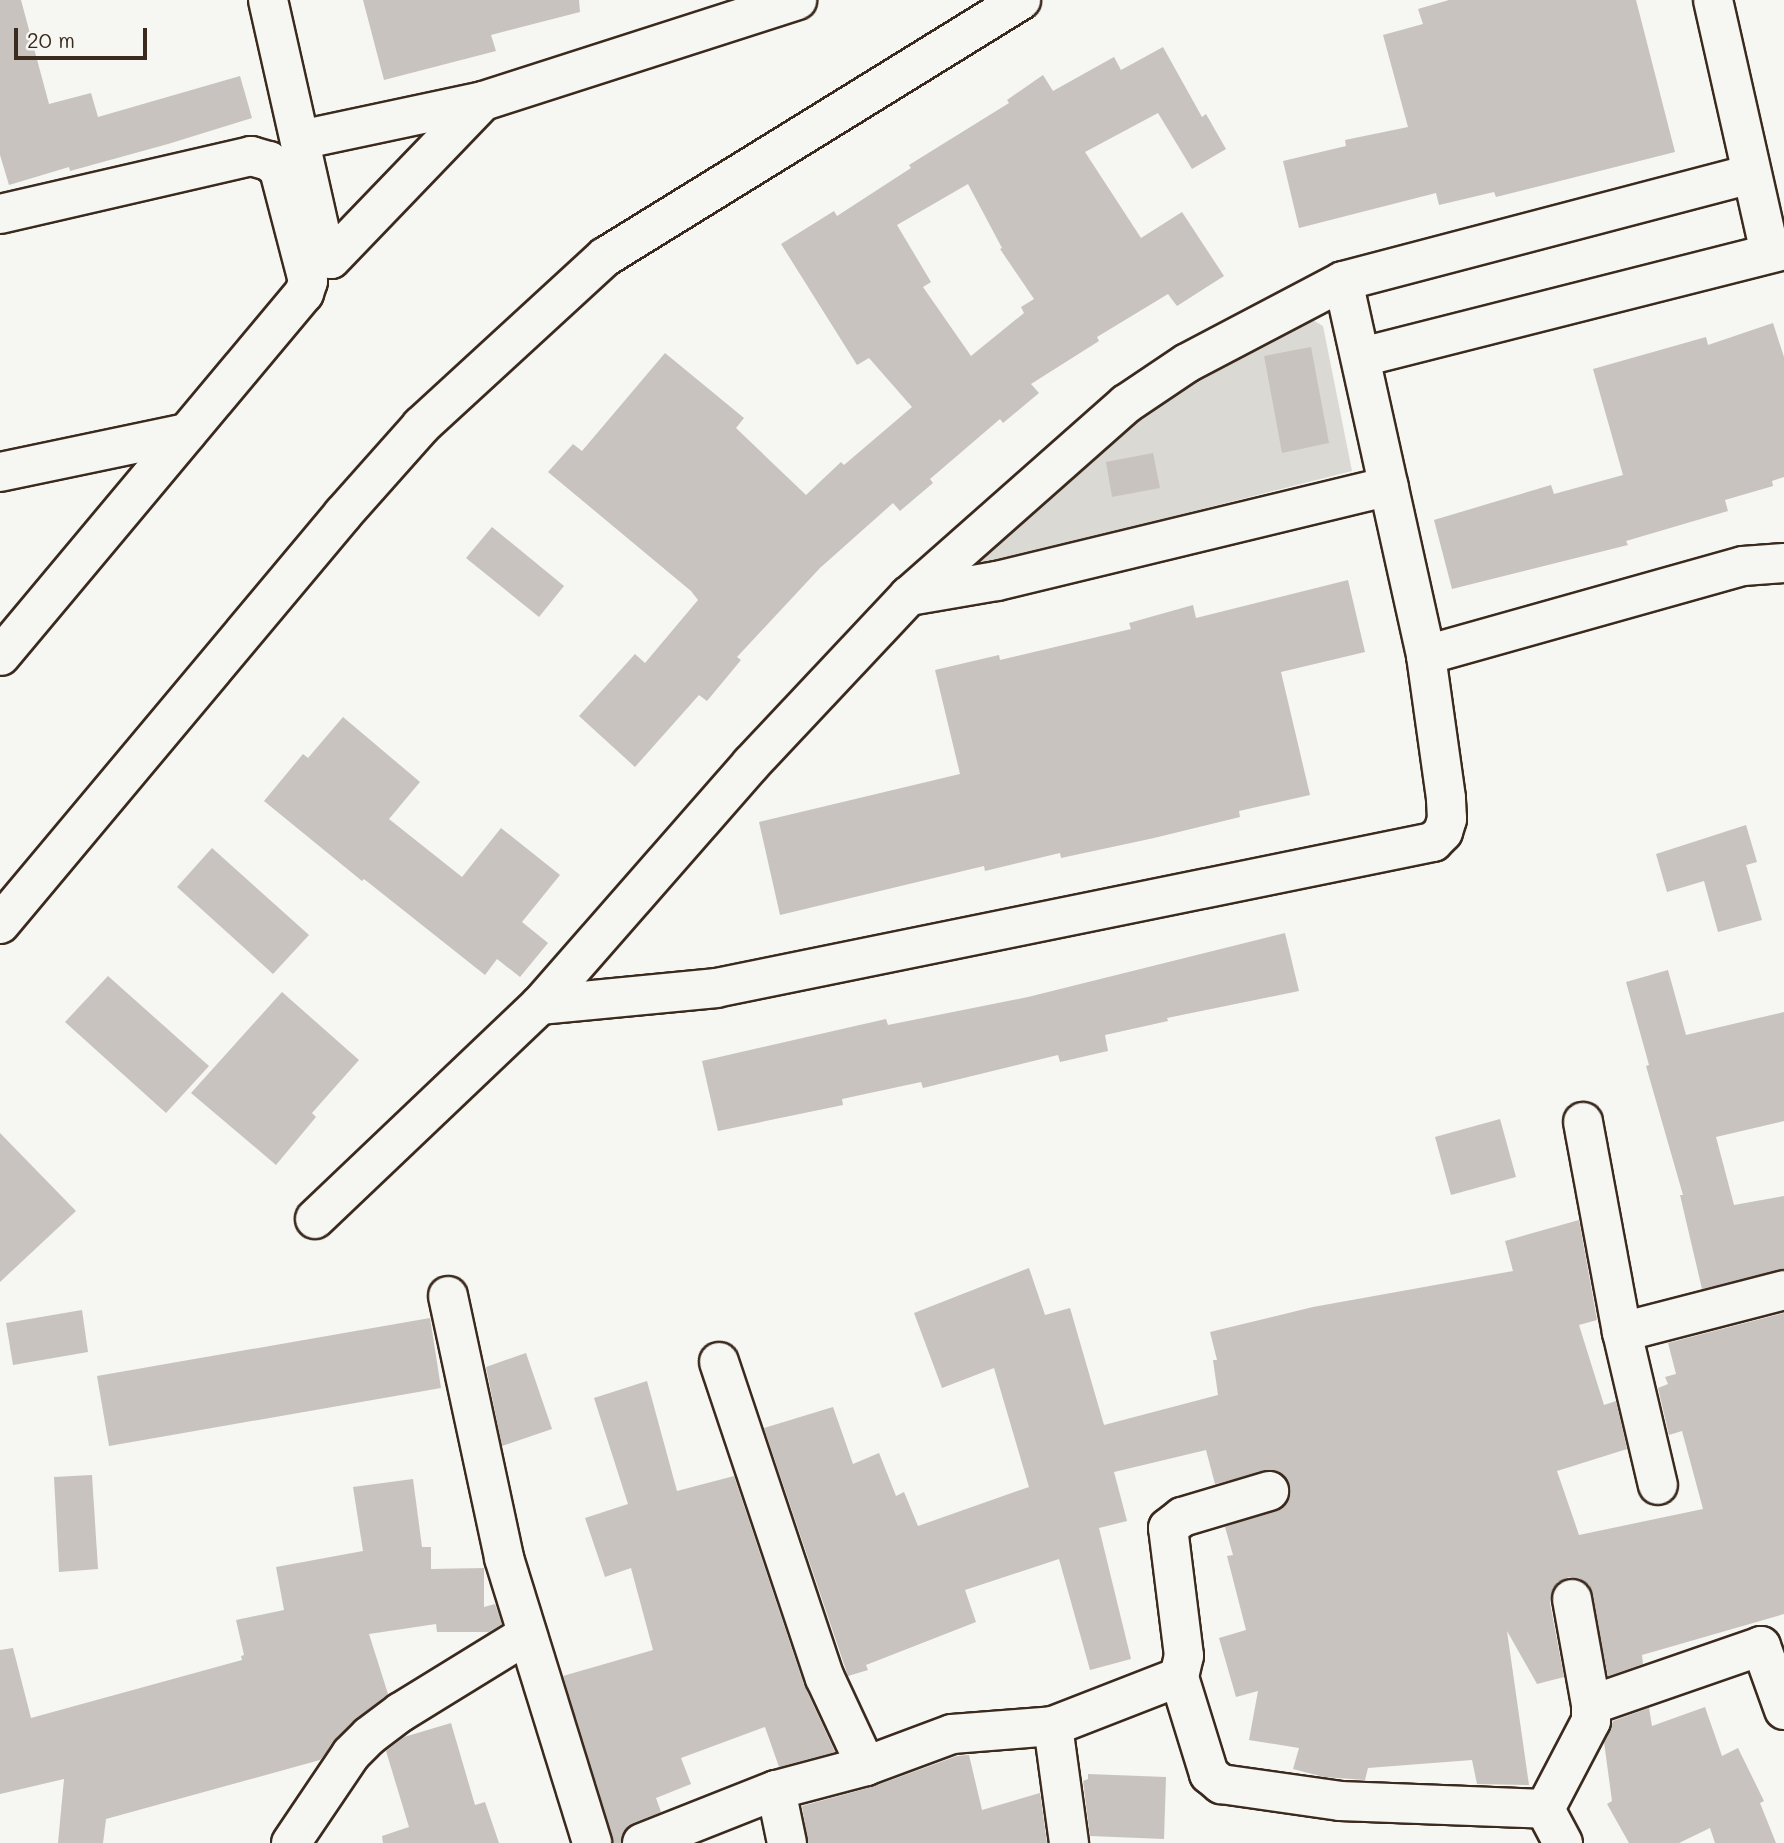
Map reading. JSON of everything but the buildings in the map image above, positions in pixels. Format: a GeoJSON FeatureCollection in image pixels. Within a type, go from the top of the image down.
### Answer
{"type":"FeatureCollection","features":[{"type":"Feature","properties":{"kind":"street"},"geometry":{"type":"LineString","coordinates":[[268,0],[324,249],[331,260],[483,101]]}},
{"type":"Feature","properties":{"kind":"street"},"geometry":{"type":"LineString","coordinates":[[300,141],[483,101],[797,0]]}},
{"type":"Feature","properties":{"kind":"street"},"geometry":{"type":"LineString","coordinates":[[0,924],[343,514],[421,426],[605,257],[1021,0]]}},
{"type":"Feature","properties":{"kind":"street"},"geometry":{"type":"LineString","coordinates":[[1362,357],[1777,251],[1750,174],[1713,0]]}},
{"type":"Feature","properties":{"kind":"street"},"geometry":{"type":"LineString","coordinates":[[0,214],[234,157],[251,156],[269,161],[279,170],[306,265],[308,281],[304,293],[0,656]]}},
{"type":"Feature","properties":{"kind":"street"},"geometry":{"type":"LineString","coordinates":[[315,1219],[540,1005],[751,764],[909,596],[1126,404],[1188,363],[1343,281],[1750,174]]}},
{"type":"Feature","properties":{"kind":"street"},"geometry":{"type":"LineString","coordinates":[[540,1005],[716,988],[1433,842],[1443,832],[1447,819],[1426,655],[1343,281]]}},
{"type":"Feature","properties":{"kind":"street"},"geometry":{"type":"LineString","coordinates":[[0,472],[187,433]]}},
{"type":"Feature","properties":{"kind":"street"},"geometry":{"type":"LineString","coordinates":[[909,596],[998,581],[1389,486]]}},
{"type":"Feature","properties":{"kind":"street"},"geometry":{"type":"LineString","coordinates":[[1426,655],[1743,566],[1784,563]]}},
{"type":"Feature","properties":{"kind":"street"},"geometry":{"type":"LineString","coordinates":[[1583,1122],[1622,1332],[1658,1485]]}},
{"type":"Feature","properties":{"kind":"street"},"geometry":{"type":"LineString","coordinates":[[1622,1332],[1784,1290]]}},
{"type":"Feature","properties":{"kind":"street"},"geometry":{"type":"LineString","coordinates":[[447,1296],[504,1558],[592,1843]]}},
{"type":"Feature","properties":{"kind":"street"},"geometry":{"type":"LineString","coordinates":[[719,1362],[825,1678],[866,1766]]}},
{"type":"Feature","properties":{"kind":"street"},"geometry":{"type":"LineString","coordinates":[[1269,1491],[1182,1517],[1168,1528],[1184,1656],[1179,1677],[1209,1774],[1221,1784],[1340,1801],[1545,1809]]}},
{"type":"Feature","properties":{"kind":"street"},"geometry":{"type":"LineString","coordinates":[[1545,1809],[1591,1721],[1591,1705],[1572,1599]]}},
{"type":"Feature","properties":{"kind":"street"},"geometry":{"type":"LineString","coordinates":[[291,1843],[351,1754],[369,1736],[401,1712],[526,1635]]}},
{"type":"Feature","properties":{"kind":"street"},"geometry":{"type":"LineString","coordinates":[[1591,1705],[1773,1642],[1784,1710]]}},
{"type":"Feature","properties":{"kind":"street"},"geometry":{"type":"LineString","coordinates":[[642,1843],[776,1790],[866,1766],[952,1734],[1053,1726],[1130,1693],[1179,1677]]}},
{"type":"Feature","properties":{"kind":"street"},"geometry":{"type":"LineString","coordinates":[[1053,1726],[1069,1843]]}},
{"type":"Feature","properties":{"kind":"street"},"geometry":{"type":"LineString","coordinates":[[776,1790],[787,1843]]}},
{"type":"Feature","properties":{"kind":"street"},"geometry":{"type":"LineString","coordinates":[[1545,1809],[1563,1843]]}},
{"type":"Feature","properties":{"kind":"shaded area"},"geometry":{"type":"Polygon","coordinates":[[[1306,316],[1323,326],[1352,471],[982,565],[981,557],[1165,393],[1306,316]]]}}]}
